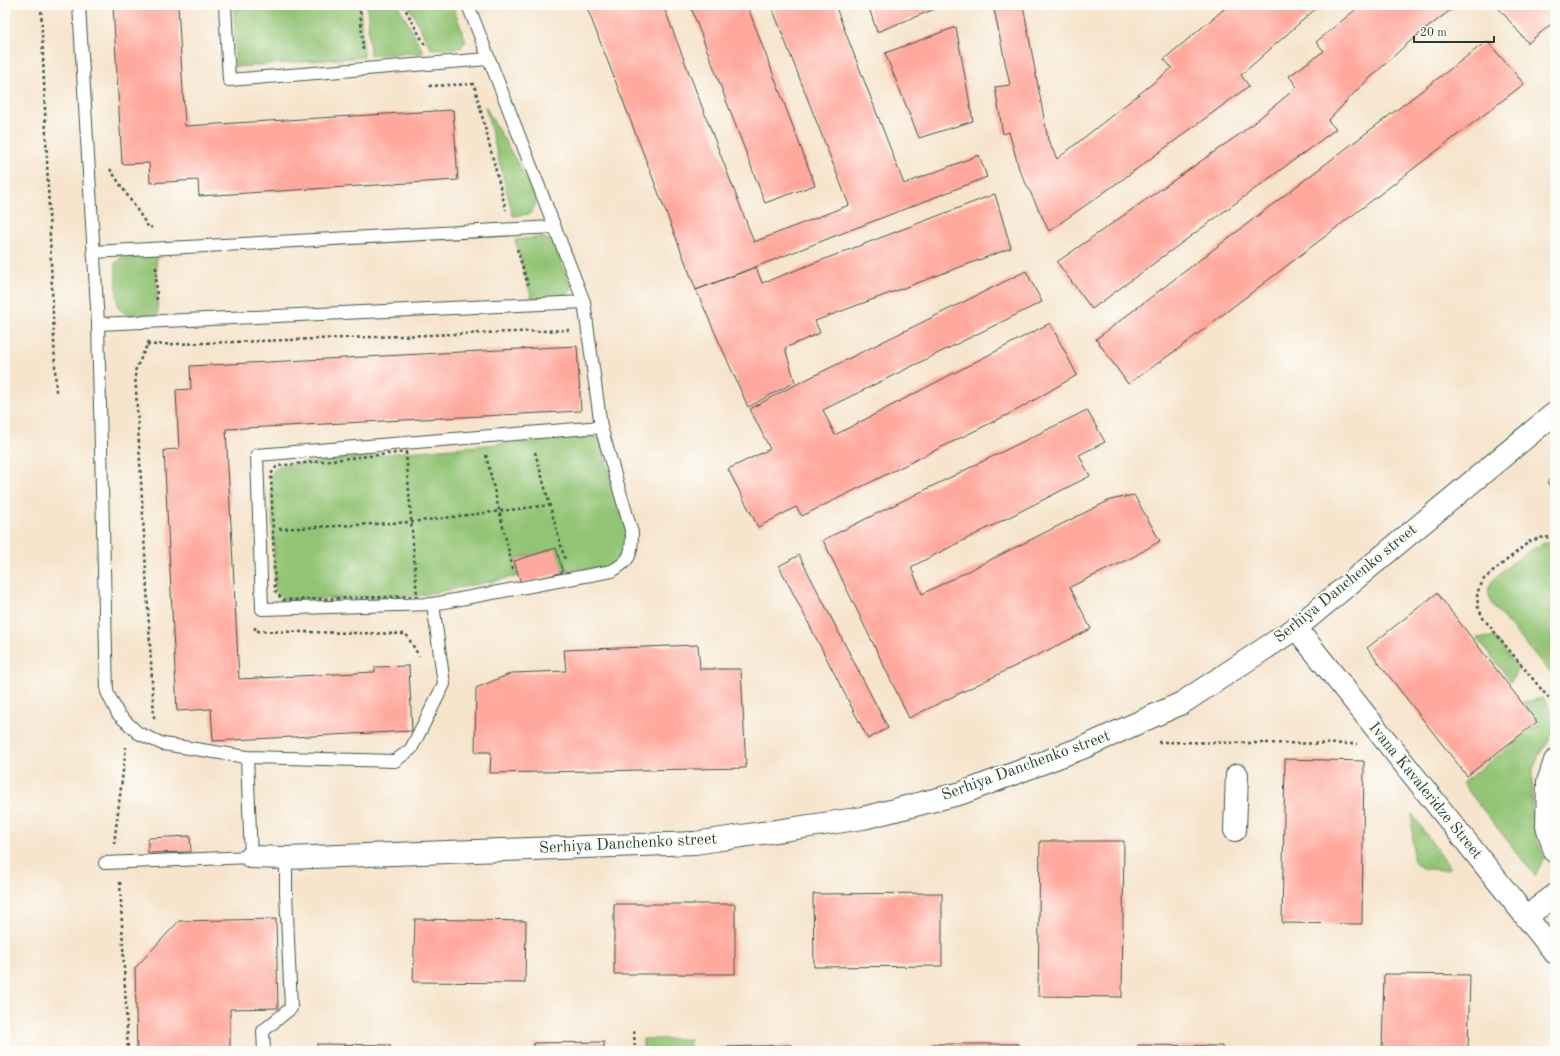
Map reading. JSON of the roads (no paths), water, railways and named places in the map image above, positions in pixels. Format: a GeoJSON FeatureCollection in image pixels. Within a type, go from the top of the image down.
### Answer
{"type":"FeatureCollection","features":[{"type":"Feature","properties":{"kind":"street","name":"Serhiya Danchenko street"},"geometry":{"type":"LineString","coordinates":[[251,857],[286,858],[696,843],[863,818],[962,792],[1082,748],[1182,702],[1296,628],[1555,413]]}},
{"type":"Feature","properties":{"kind":"street","name":"Ivana Kavaleridze Street"},"geometry":{"type":"LineString","coordinates":[[1296,628],[1555,953]]}},
{"type":"Feature","properties":{"kind":"street"},"geometry":{"type":"LineString","coordinates":[[1555,761],[1548,782],[1547,826],[1555,852]]}},
{"type":"Feature","properties":{"kind":"street"},"geometry":{"type":"LineString","coordinates":[[1235,830],[1237,774]]}},
{"type":"Feature","properties":{"kind":"street"},"geometry":{"type":"LineString","coordinates":[[1526,917],[1555,895]]}},
{"type":"Feature","properties":{"kind":"lane"},"geometry":{"type":"LineString","coordinates":[[79,5],[98,324],[107,692],[118,714],[138,733],[163,744],[247,757],[396,761],[411,749],[444,684],[433,604]]}},
{"type":"Feature","properties":{"kind":"lane"},"geometry":{"type":"LineString","coordinates":[[225,5],[229,80],[488,59]]}},
{"type":"Feature","properties":{"kind":"lane"},"geometry":{"type":"LineString","coordinates":[[468,5],[584,302],[602,427],[632,533],[632,549],[624,564],[612,571],[433,604],[262,609],[257,455],[602,427]]}},
{"type":"Feature","properties":{"kind":"lane"},"geometry":{"type":"LineString","coordinates":[[93,252],[554,227]]}},
{"type":"Feature","properties":{"kind":"lane"},"geometry":{"type":"LineString","coordinates":[[98,324],[584,302]]}},
{"type":"Feature","properties":{"kind":"lane"},"geometry":{"type":"LineString","coordinates":[[105,863],[251,857],[247,757]]}},
{"type":"Feature","properties":{"kind":"lane"},"geometry":{"type":"LineString","coordinates":[[264,1051],[263,1031],[291,1008],[286,858]]}}]}
